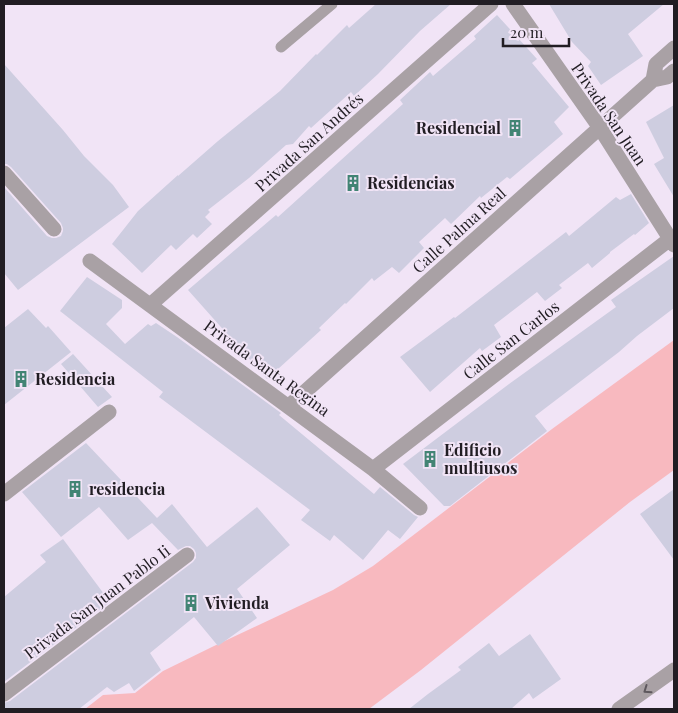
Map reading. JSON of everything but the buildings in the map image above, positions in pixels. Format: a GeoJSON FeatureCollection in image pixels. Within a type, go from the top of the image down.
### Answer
{"type":"FeatureCollection","features":[{"type":"Feature","properties":{"kind":"street","name":"Privada San Andrés"},"geometry":{"type":"LineString","coordinates":[[150,306],[491,4]]}},
{"type":"Feature","properties":{"kind":"street","name":"Privada San Juan"},"geometry":{"type":"LineString","coordinates":[[513,4],[600,128],[672,242]]}},
{"type":"Feature","properties":{"kind":"street","name":"Calle Palma Real"},"geometry":{"type":"LineString","coordinates":[[654,80],[656,64],[674,48]]}},
{"type":"Feature","properties":{"kind":"street","name":"Calle Palma Real"},"geometry":{"type":"LineString","coordinates":[[289,406],[654,80],[667,77],[674,71]]}},
{"type":"Feature","properties":{"kind":"street"},"geometry":{"type":"LineString","coordinates":[[4,173],[54,229]]}},
{"type":"Feature","properties":{"kind":"street","name":"Calle San Carlos"},"geometry":{"type":"LineString","coordinates":[[373,469],[672,242]]}},
{"type":"Feature","properties":{"kind":"street","name":"Privada Santa Regina"},"geometry":{"type":"LineString","coordinates":[[90,261],[289,406],[373,469],[420,508]]}},
{"type":"Feature","properties":{"kind":"street"},"geometry":{"type":"LineString","coordinates":[[4,494],[108,412]]}},
{"type":"Feature","properties":{"kind":"street","name":"Privada San Juan Pablo Ii"},"geometry":{"type":"LineString","coordinates":[[4,694],[187,555]]}},
{"type":"Feature","properties":{"kind":"street"},"geometry":{"type":"LineString","coordinates":[[619,709],[674,670]]}},
{"type":"Feature","properties":{"kind":"lane"},"geometry":{"type":"LineString","coordinates":[[281,47],[332,4]]}},
{"type":"Feature","properties":{"kind":"shaded area"},"geometry":{"type":"Polygon","coordinates":[[[674,340],[674,470],[630,502],[421,670],[369,709],[85,709],[103,695],[135,693],[163,671],[333,590],[373,566],[552,429],[674,340]]]}},
{"type":"Feature","properties":{"kind":"place","name":"Residencial"},"geometry":{"type":"Point","coordinates":[515,128]}},
{"type":"Feature","properties":{"kind":"place","name":"Residencias"},"geometry":{"type":"Point","coordinates":[353,183]}},
{"type":"Feature","properties":{"kind":"place","name":"Residencia"},"geometry":{"type":"Point","coordinates":[21,379]}},
{"type":"Feature","properties":{"kind":"place","name":"Edificio multiusos"},"geometry":{"type":"Point","coordinates":[430,459]}},
{"type":"Feature","properties":{"kind":"place","name":"residencia"},"geometry":{"type":"Point","coordinates":[75,489]}},
{"type":"Feature","properties":{"kind":"place","name":"Vivienda"},"geometry":{"type":"Point","coordinates":[191,603]}}]}
